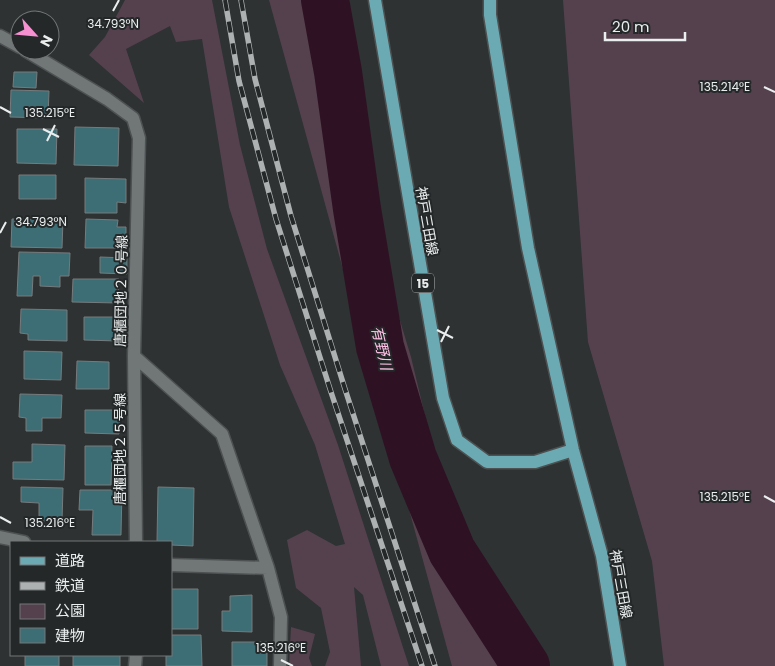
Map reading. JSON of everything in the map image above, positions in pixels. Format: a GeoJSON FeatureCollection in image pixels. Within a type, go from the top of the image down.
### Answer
{"type":"FeatureCollection","features":[{"type":"Feature","properties":{"kind":"main road","name":"神戸三田線"},"geometry":{"type":"LineString","coordinates":[[375,0],[443,398],[458,440],[487,462],[534,462],[573,450]]}},
{"type":"Feature","properties":{"kind":"main road","name":"神戸三田線"},"geometry":{"type":"LineString","coordinates":[[490,0],[490,15],[528,248],[573,450],[602,556],[620,666]]}},
{"type":"Feature","properties":{"kind":"street","name":"唐櫃団地２０号線"},"geometry":{"type":"LineString","coordinates":[[41,60],[107,99],[133,118],[139,138],[134,356],[222,434],[268,568],[281,617],[280,666]]}},
{"type":"Feature","properties":{"kind":"street","name":"唐櫃団地２５号線"},"geometry":{"type":"LineString","coordinates":[[134,356],[136,541]]}},
{"type":"Feature","properties":{"kind":"street"},"geometry":{"type":"LineString","coordinates":[[0,538],[18,541]]}},
{"type":"Feature","properties":{"kind":"street"},"geometry":{"type":"LineString","coordinates":[[172,565],[268,568]]}},
{"type":"Feature","properties":{"kind":"green space"},"geometry":{"type":"Polygon","coordinates":[[[125,0],[212,0],[240,145],[267,249],[338,445],[409,666],[381,666],[363,595],[354,587],[361,666],[325,666],[330,652],[321,608],[296,588],[287,540],[307,530],[336,546],[345,544],[315,445],[280,365],[229,207],[202,39],[176,42],[170,26],[126,49],[144,103],[89,55],[105,37],[125,0]]]}},
{"type":"Feature","properties":{"kind":"green space"},"geometry":{"type":"Polygon","coordinates":[[[269,0],[345,0],[392,294],[411,357],[439,474],[491,590],[545,666],[452,666],[269,0]]]}},
{"type":"Feature","properties":{"kind":"green space"},"geometry":{"type":"Polygon","coordinates":[[[563,0],[775,0],[775,666],[664,666],[652,561],[588,342],[563,0]]]}},
{"type":"Feature","properties":{"kind":"green space"},"geometry":{"type":"Polygon","coordinates":[[[291,627],[315,634],[309,658],[312,666],[289,666],[291,627]]]}},
{"type":"Feature","properties":{"kind":"building"},"geometry":{"type":"Polygon","coordinates":[[[14,72],[37,72],[36,88],[13,87],[14,72]]]}},
{"type":"Feature","properties":{"kind":"building"},"geometry":{"type":"Polygon","coordinates":[[[11,90],[49,91],[48,118],[10,117],[11,90]]]}},
{"type":"Feature","properties":{"kind":"building"},"geometry":{"type":"Polygon","coordinates":[[[75,127],[119,128],[118,166],[74,165],[75,127]]]}},
{"type":"Feature","properties":{"kind":"building"},"geometry":{"type":"Polygon","coordinates":[[[17,129],[57,129],[56,164],[17,163],[17,129]]]}},
{"type":"Feature","properties":{"kind":"building"},"geometry":{"type":"Polygon","coordinates":[[[19,175],[56,175],[56,199],[19,199],[19,175]]]}},
{"type":"Feature","properties":{"kind":"building"},"geometry":{"type":"Polygon","coordinates":[[[85,178],[126,179],[126,203],[117,202],[117,213],[85,213],[85,178]]]}},
{"type":"Feature","properties":{"kind":"building"},"geometry":{"type":"Polygon","coordinates":[[[12,219],[63,220],[62,248],[11,247],[12,219]]]}},
{"type":"Feature","properties":{"kind":"building"},"geometry":{"type":"Polygon","coordinates":[[[86,219],[118,220],[117,227],[126,227],[126,243],[117,243],[117,248],[85,248],[86,219]]]}},
{"type":"Feature","properties":{"kind":"building"},"geometry":{"type":"Polygon","coordinates":[[[19,252],[70,253],[69,276],[60,276],[60,287],[40,286],[40,276],[33,276],[32,296],[17,296],[19,252]]]}},
{"type":"Feature","properties":{"kind":"building"},"geometry":{"type":"Polygon","coordinates":[[[100,257],[127,258],[127,274],[100,273],[100,257]]]}},
{"type":"Feature","properties":{"kind":"building"},"geometry":{"type":"Polygon","coordinates":[[[73,279],[119,279],[118,303],[72,302],[73,279]]]}},
{"type":"Feature","properties":{"kind":"building"},"geometry":{"type":"Polygon","coordinates":[[[21,309],[67,310],[67,341],[28,340],[28,334],[20,333],[21,309]]]}},
{"type":"Feature","properties":{"kind":"building"},"geometry":{"type":"Polygon","coordinates":[[[84,317],[119,317],[118,341],[84,340],[84,317]]]}},
{"type":"Feature","properties":{"kind":"building"},"geometry":{"type":"Polygon","coordinates":[[[24,351],[62,352],[61,380],[24,379],[24,351]]]}},
{"type":"Feature","properties":{"kind":"building"},"geometry":{"type":"Polygon","coordinates":[[[77,361],[109,362],[109,389],[76,389],[77,361]]]}},
{"type":"Feature","properties":{"kind":"building"},"geometry":{"type":"Polygon","coordinates":[[[20,394],[62,395],[61,418],[42,418],[42,431],[26,431],[26,418],[19,417],[20,394]]]}},
{"type":"Feature","properties":{"kind":"building"},"geometry":{"type":"Polygon","coordinates":[[[85,410],[120,410],[119,434],[85,433],[85,410]]]}},
{"type":"Feature","properties":{"kind":"building"},"geometry":{"type":"Polygon","coordinates":[[[32,444],[65,445],[64,480],[13,479],[13,462],[32,462],[32,444]]]}},
{"type":"Feature","properties":{"kind":"building"},"geometry":{"type":"Polygon","coordinates":[[[85,446],[112,446],[111,485],[85,485],[85,446]]]}},
{"type":"Feature","properties":{"kind":"building"},"geometry":{"type":"Polygon","coordinates":[[[21,487],[63,488],[62,521],[39,521],[39,503],[21,502],[21,487]]]}},
{"type":"Feature","properties":{"kind":"building"},"geometry":{"type":"Polygon","coordinates":[[[158,487],[194,488],[193,546],[172,545],[172,541],[157,541],[158,487]]]}},
{"type":"Feature","properties":{"kind":"building"},"geometry":{"type":"Polygon","coordinates":[[[80,490],[122,490],[121,535],[92,535],[93,510],[79,510],[80,490]]]}},
{"type":"Feature","properties":{"kind":"building"},"geometry":{"type":"Polygon","coordinates":[[[172,589],[198,589],[198,629],[172,629],[172,589]]]}},
{"type":"Feature","properties":{"kind":"building"},"geometry":{"type":"Polygon","coordinates":[[[252,595],[252,632],[222,631],[222,611],[230,611],[230,596],[252,595]]]}},
{"type":"Feature","properties":{"kind":"building"},"geometry":{"type":"Polygon","coordinates":[[[172,635],[201,635],[202,666],[166,666],[166,656],[172,656],[172,635]]]}},
{"type":"Feature","properties":{"kind":"building"},"geometry":{"type":"Polygon","coordinates":[[[232,642],[267,642],[267,666],[232,666],[232,642]]]}},
{"type":"Feature","properties":{"kind":"building"},"geometry":{"type":"Polygon","coordinates":[[[25,656],[59,656],[59,666],[25,666],[25,656]]]}},
{"type":"Feature","properties":{"kind":"building"},"geometry":{"type":"Polygon","coordinates":[[[73,656],[120,656],[120,666],[73,666],[73,656]]]}},
{"type":"Feature","properties":{"kind":"waterway","name":"有野川"},"geometry":{"type":"LineString","coordinates":[[325,0],[338,72],[357,209],[380,347],[413,458],[452,551],[526,666]]}},
{"type":"Feature","properties":{"kind":"railway"},"geometry":{"type":"LineString","coordinates":[[225,0],[239,81],[276,219],[422,666]]}},
{"type":"Feature","properties":{"kind":"railway"},"geometry":{"type":"LineString","coordinates":[[241,0],[255,79],[291,216],[435,666]]}}]}
